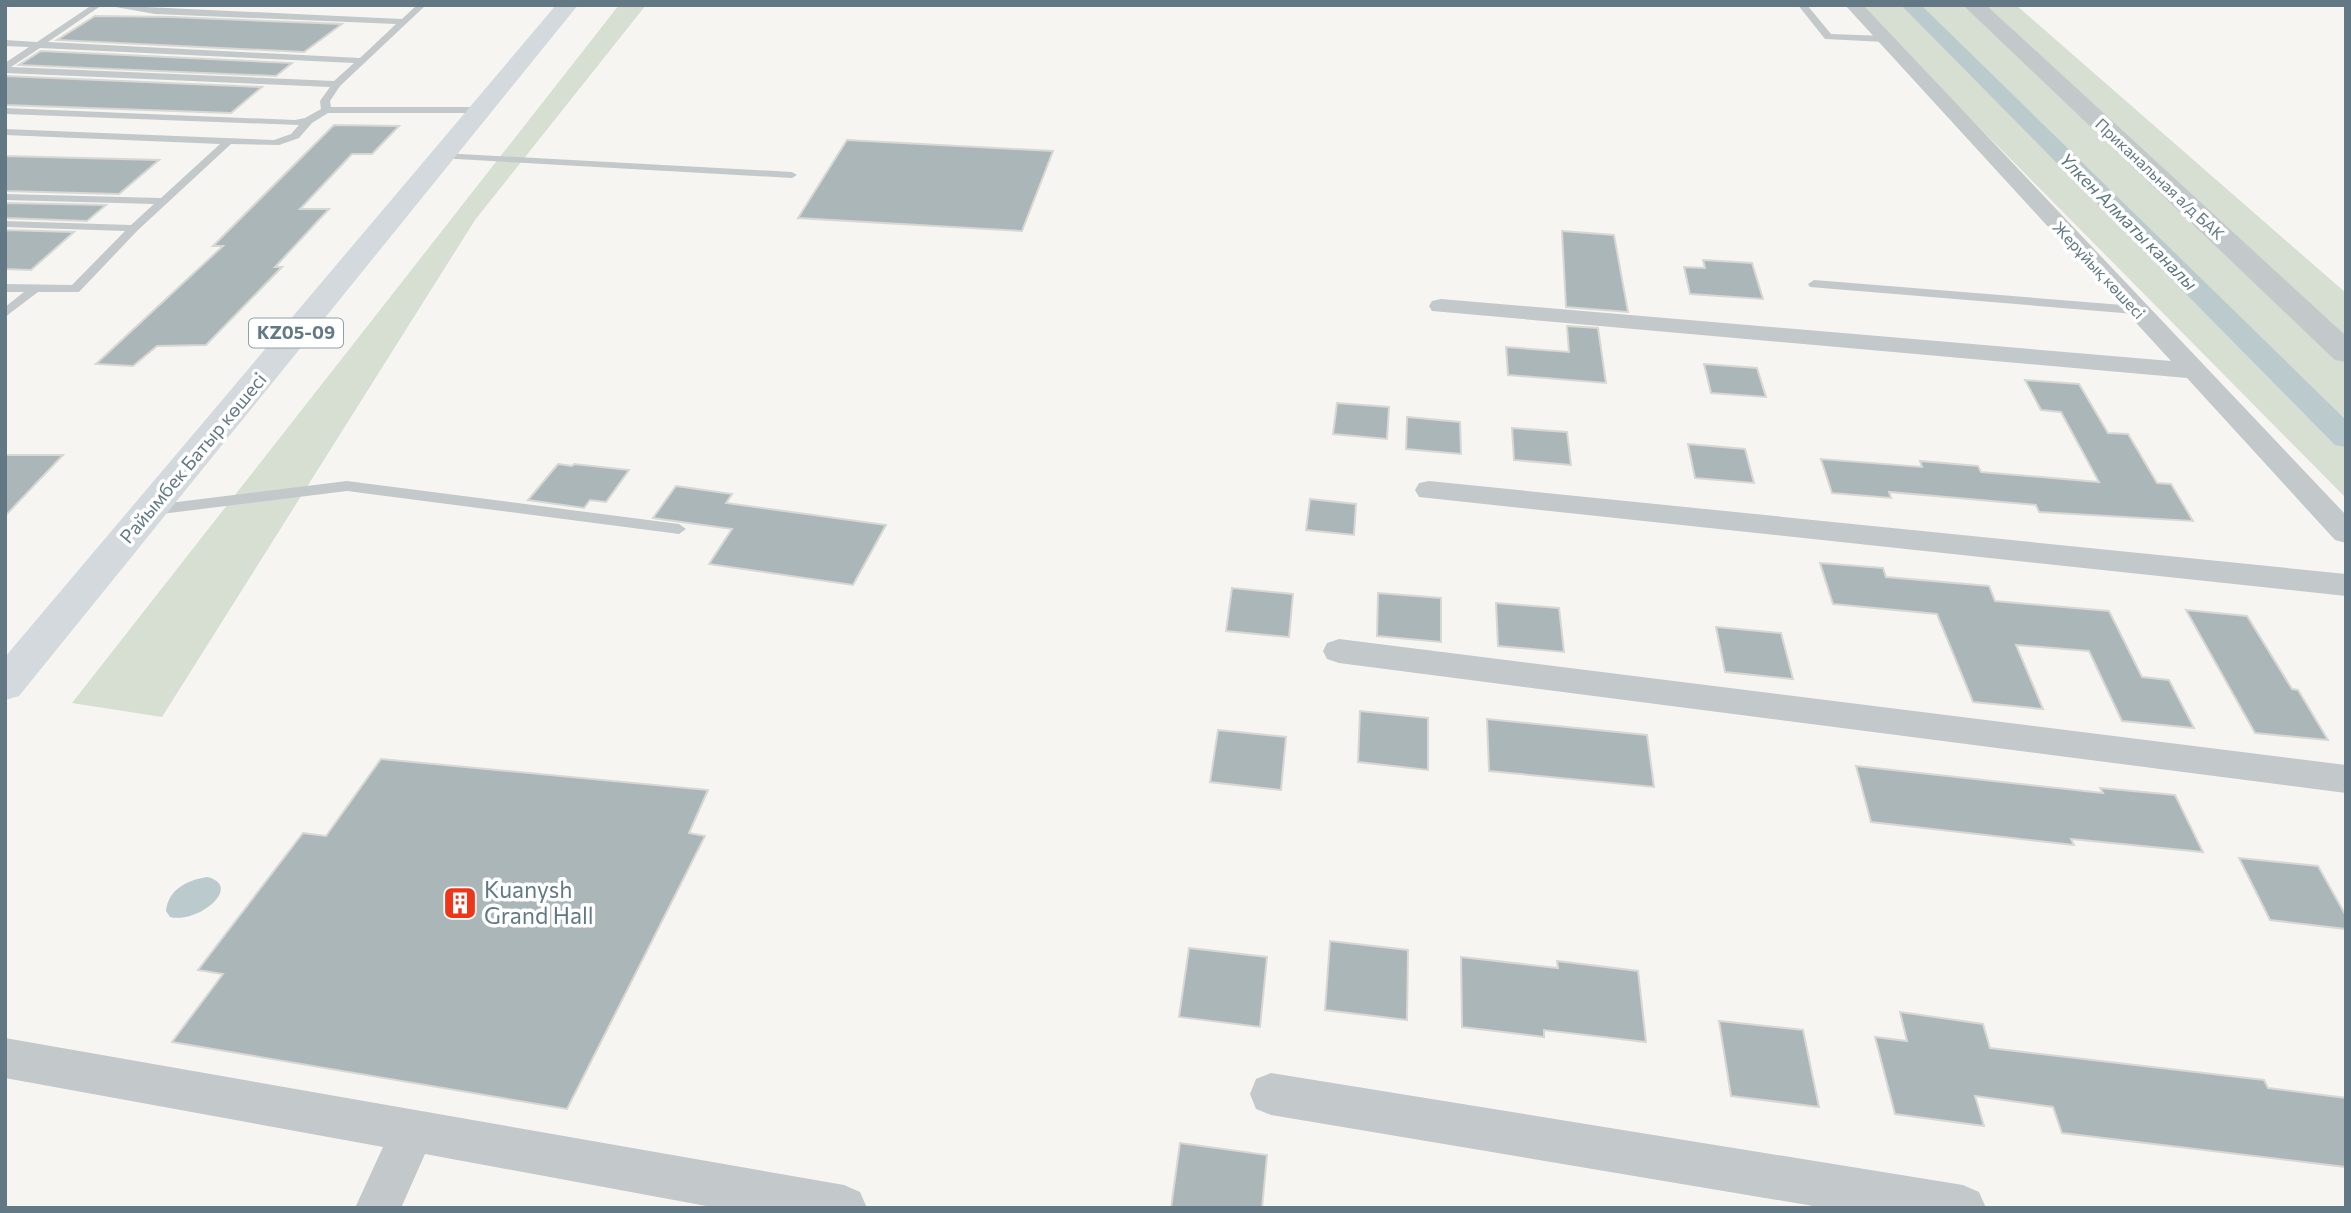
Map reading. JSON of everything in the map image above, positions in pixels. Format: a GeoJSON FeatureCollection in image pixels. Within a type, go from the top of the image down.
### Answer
{"type":"FeatureCollection","features":[{"type":"Feature","properties":{"kind":"main road","name":"Райымбек Батыр көшесі"},"geometry":{"type":"LineString","coordinates":[[5,685],[568,5]]}},
{"type":"Feature","properties":{"kind":"street","name":"Жерұйық көшесі"},"geometry":{"type":"LineString","coordinates":[[1853,5],[2346,533]]}},
{"type":"Feature","properties":{"kind":"street","name":"Приканальная а/д БАК"},"geometry":{"type":"LineString","coordinates":[[1973,5],[2346,353]]}},
{"type":"Feature","properties":{"kind":"street"},"geometry":{"type":"LineString","coordinates":[[1441,306],[2195,371]]}},
{"type":"Feature","properties":{"kind":"street"},"geometry":{"type":"LineString","coordinates":[[1429,490],[2346,585]]}},
{"type":"Feature","properties":{"kind":"street"},"geometry":{"type":"LineString","coordinates":[[1339,651],[2346,779]]}},
{"type":"Feature","properties":{"kind":"street"},"geometry":{"type":"LineString","coordinates":[[5,1058],[844,1208]]}},
{"type":"Feature","properties":{"kind":"street"},"geometry":{"type":"LineString","coordinates":[[1271,1094],[1963,1208]]}},
{"type":"Feature","properties":{"kind":"street"},"geometry":{"type":"LineString","coordinates":[[378,1208],[413,1131]]}},
{"type":"Feature","properties":{"kind":"lane"},"geometry":{"type":"LineString","coordinates":[[5,69],[98,5]]}},
{"type":"Feature","properties":{"kind":"lane"},"geometry":{"type":"LineString","coordinates":[[108,5],[155,11],[404,22]]}},
{"type":"Feature","properties":{"kind":"lane"},"geometry":{"type":"LineString","coordinates":[[326,110],[325,101],[336,84],[422,5]]}},
{"type":"Feature","properties":{"kind":"lane"},"geometry":{"type":"LineString","coordinates":[[1802,5],[1828,37],[1885,39]]}},
{"type":"Feature","properties":{"kind":"lane"},"geometry":{"type":"LineString","coordinates":[[5,43],[362,61]]}},
{"type":"Feature","properties":{"kind":"lane"},"geometry":{"type":"LineString","coordinates":[[5,69],[336,84]]}},
{"type":"Feature","properties":{"kind":"lane"},"geometry":{"type":"LineString","coordinates":[[5,132],[275,143],[295,136],[308,121],[326,110],[481,110]]}},
{"type":"Feature","properties":{"kind":"lane"},"geometry":{"type":"LineString","coordinates":[[5,111],[280,123],[308,121]]}},
{"type":"Feature","properties":{"kind":"lane"},"geometry":{"type":"LineString","coordinates":[[5,288],[75,289],[134,228],[228,142]]}},
{"type":"Feature","properties":{"kind":"lane"},"geometry":{"type":"LineString","coordinates":[[442,156],[792,175]]}},
{"type":"Feature","properties":{"kind":"lane"},"geometry":{"type":"LineString","coordinates":[[5,197],[164,201]]}},
{"type":"Feature","properties":{"kind":"lane"},"geometry":{"type":"LineString","coordinates":[[5,224],[134,228]]}},
{"type":"Feature","properties":{"kind":"lane"},"geometry":{"type":"LineString","coordinates":[[1814,284],[2135,310]]}},
{"type":"Feature","properties":{"kind":"lane"},"geometry":{"type":"LineString","coordinates":[[5,313],[36,288]]}},
{"type":"Feature","properties":{"kind":"lane"},"geometry":{"type":"LineString","coordinates":[[150,510],[347,486],[679,529]]}},
{"type":"Feature","properties":{"kind":"shaded area"},"geometry":{"type":"Polygon","coordinates":[[[619,5],[646,5],[475,220],[162,717],[72,703],[619,5]]]}},
{"type":"Feature","properties":{"kind":"shaded area"},"geometry":{"type":"Polygon","coordinates":[[[1858,5],[2016,5],[2346,293],[2346,498],[1858,5]]]}},
{"type":"Feature","properties":{"kind":"shaded area"},"geometry":{"type":"Polygon","coordinates":[[[207,877],[217,882],[221,888],[213,903],[193,915],[170,917],[166,911],[175,891],[186,883],[207,877]]]}},
{"type":"Feature","properties":{"kind":"building"},"geometry":{"type":"Polygon","coordinates":[[[95,16],[342,24],[304,52],[57,40],[95,16]]]}},
{"type":"Feature","properties":{"kind":"building"},"geometry":{"type":"Polygon","coordinates":[[[41,51],[292,63],[276,76],[19,65],[41,51]]]}},
{"type":"Feature","properties":{"kind":"building"},"geometry":{"type":"Polygon","coordinates":[[[5,76],[262,87],[231,113],[5,105],[5,76]]]}},
{"type":"Feature","properties":{"kind":"building"},"geometry":{"type":"Polygon","coordinates":[[[334,125],[399,126],[372,154],[352,154],[300,209],[329,209],[275,267],[282,267],[206,345],[157,346],[133,366],[96,364],[223,246],[213,246],[334,125]]]}},
{"type":"Feature","properties":{"kind":"building"},"geometry":{"type":"Polygon","coordinates":[[[847,140],[1053,151],[1022,231],[798,218],[847,140]]]}},
{"type":"Feature","properties":{"kind":"building"},"geometry":{"type":"Polygon","coordinates":[[[5,156],[159,160],[119,194],[5,191],[5,156]]]}},
{"type":"Feature","properties":{"kind":"building"},"geometry":{"type":"Polygon","coordinates":[[[5,203],[106,205],[87,221],[5,218],[5,203]]]}},
{"type":"Feature","properties":{"kind":"building"},"geometry":{"type":"Polygon","coordinates":[[[5,230],[74,232],[31,270],[5,269],[5,230]]]}},
{"type":"Feature","properties":{"kind":"building"},"geometry":{"type":"Polygon","coordinates":[[[1562,231],[1614,235],[1628,312],[1566,307],[1562,231]]]}},
{"type":"Feature","properties":{"kind":"building"},"geometry":{"type":"Polygon","coordinates":[[[1703,260],[1752,263],[1763,299],[1690,294],[1684,267],[1705,268],[1703,260]]]}},
{"type":"Feature","properties":{"kind":"building"},"geometry":{"type":"Polygon","coordinates":[[[1567,326],[1598,328],[1606,383],[1508,375],[1506,347],[1569,352],[1567,326]]]}},
{"type":"Feature","properties":{"kind":"building"},"geometry":{"type":"Polygon","coordinates":[[[1704,364],[1757,368],[1766,397],[1711,393],[1704,364]]]}},
{"type":"Feature","properties":{"kind":"building"},"geometry":{"type":"Polygon","coordinates":[[[2025,380],[2079,384],[2108,433],[2128,434],[2157,483],[2171,484],[2193,521],[2039,512],[2036,505],[1889,492],[1891,498],[1832,493],[1821,459],[1922,467],[1920,461],[1978,466],[1981,472],[2099,482],[2061,412],[2041,410],[2025,380]]]}},
{"type":"Feature","properties":{"kind":"building"},"geometry":{"type":"Polygon","coordinates":[[[1337,403],[1389,407],[1387,439],[1333,434],[1337,403]]]}},
{"type":"Feature","properties":{"kind":"building"},"geometry":{"type":"Polygon","coordinates":[[[1407,417],[1460,422],[1461,454],[1406,449],[1407,417]]]}},
{"type":"Feature","properties":{"kind":"building"},"geometry":{"type":"Polygon","coordinates":[[[1512,428],[1567,432],[1571,465],[1514,460],[1512,428]]]}},
{"type":"Feature","properties":{"kind":"building"},"geometry":{"type":"Polygon","coordinates":[[[1688,444],[1745,449],[1754,483],[1695,478],[1688,444]]]}},
{"type":"Feature","properties":{"kind":"building"},"geometry":{"type":"Polygon","coordinates":[[[5,455],[63,455],[5,516],[5,455]]]}},
{"type":"Feature","properties":{"kind":"building"},"geometry":{"type":"Polygon","coordinates":[[[558,464],[629,470],[606,502],[590,500],[584,508],[528,500],[558,464]]]}},
{"type":"Feature","properties":{"kind":"building"},"geometry":{"type":"Polygon","coordinates":[[[676,486],[732,494],[726,503],[886,525],[853,585],[709,564],[732,529],[653,518],[676,486]]]}},
{"type":"Feature","properties":{"kind":"building"},"geometry":{"type":"Polygon","coordinates":[[[1310,499],[1356,504],[1354,535],[1306,530],[1310,499]]]}},
{"type":"Feature","properties":{"kind":"building"},"geometry":{"type":"Polygon","coordinates":[[[1820,563],[1883,568],[1886,577],[1989,586],[1995,601],[2109,611],[2142,677],[2169,680],[2194,728],[2122,721],[2089,651],[2016,645],[2043,709],[1973,702],[1937,614],[1833,604],[1820,563]]]}},
{"type":"Feature","properties":{"kind":"building"},"geometry":{"type":"Polygon","coordinates":[[[1232,588],[1293,594],[1289,637],[1226,631],[1232,588]]]}},
{"type":"Feature","properties":{"kind":"building"},"geometry":{"type":"Polygon","coordinates":[[[1378,593],[1441,598],[1441,642],[1377,636],[1378,593]]]}},
{"type":"Feature","properties":{"kind":"building"},"geometry":{"type":"Polygon","coordinates":[[[1496,603],[1559,608],[1564,652],[1498,646],[1496,603]]]}},
{"type":"Feature","properties":{"kind":"building"},"geometry":{"type":"Polygon","coordinates":[[[2186,610],[2247,616],[2292,689],[2298,690],[2328,740],[2255,733],[2186,610]]]}},
{"type":"Feature","properties":{"kind":"building"},"geometry":{"type":"Polygon","coordinates":[[[1716,627],[1781,633],[1793,679],[1725,672],[1716,627]]]}},
{"type":"Feature","properties":{"kind":"building"},"geometry":{"type":"Polygon","coordinates":[[[1360,711],[1428,718],[1428,770],[1358,762],[1360,711]]]}},
{"type":"Feature","properties":{"kind":"building"},"geometry":{"type":"Polygon","coordinates":[[[1487,719],[1647,735],[1654,787],[1489,771],[1487,719]]]}},
{"type":"Feature","properties":{"kind":"building"},"geometry":{"type":"Polygon","coordinates":[[[1218,730],[1286,737],[1281,790],[1210,782],[1218,730]]]}},
{"type":"Feature","properties":{"kind":"building","name":"Kuanysh Grand Hall"},"geometry":{"type":"Polygon","coordinates":[[[381,759],[708,790],[689,833],[705,836],[567,1109],[172,1042],[223,974],[198,970],[303,833],[326,836],[381,759]]]}},
{"type":"Feature","properties":{"kind":"building"},"geometry":{"type":"Polygon","coordinates":[[[1856,766],[2103,793],[2100,788],[2175,795],[2203,852],[2071,839],[2074,845],[1871,822],[1856,766]]]}},
{"type":"Feature","properties":{"kind":"building"},"geometry":{"type":"Polygon","coordinates":[[[2239,858],[2318,866],[2346,916],[2346,929],[2270,920],[2239,858]]]}},
{"type":"Feature","properties":{"kind":"building"},"geometry":{"type":"Polygon","coordinates":[[[1330,941],[1408,950],[1407,1020],[1325,1010],[1330,941]]]}},
{"type":"Feature","properties":{"kind":"building"},"geometry":{"type":"Polygon","coordinates":[[[1189,948],[1267,957],[1260,1027],[1179,1017],[1189,948]]]}},
{"type":"Feature","properties":{"kind":"building"},"geometry":{"type":"Polygon","coordinates":[[[1461,957],[1558,968],[1557,961],[1638,971],[1646,1042],[1544,1030],[1544,1037],[1462,1027],[1461,957]]]}},
{"type":"Feature","properties":{"kind":"building"},"geometry":{"type":"Polygon","coordinates":[[[1900,1012],[1983,1024],[1990,1048],[2264,1080],[2268,1088],[2346,1098],[2346,1167],[2062,1133],[2053,1107],[1975,1096],[1984,1126],[1895,1114],[1875,1037],[1907,1041],[1900,1012]]]}},
{"type":"Feature","properties":{"kind":"building"},"geometry":{"type":"Polygon","coordinates":[[[1719,1021],[1803,1030],[1819,1107],[1731,1096],[1719,1021]]]}},
{"type":"Feature","properties":{"kind":"building"},"geometry":{"type":"Polygon","coordinates":[[[1180,1143],[1267,1155],[1262,1208],[1171,1208],[1180,1143]]]}},
{"type":"Feature","properties":{"kind":"waterway","name":"Үлкен Алматы каналы"},"geometry":{"type":"LineString","coordinates":[[1910,5],[2346,438]]}},
{"type":"Feature","properties":{"kind":"place","name":"Kuanysh Grand Hall"},"geometry":{"type":"Point","coordinates":[460,903]}}]}
